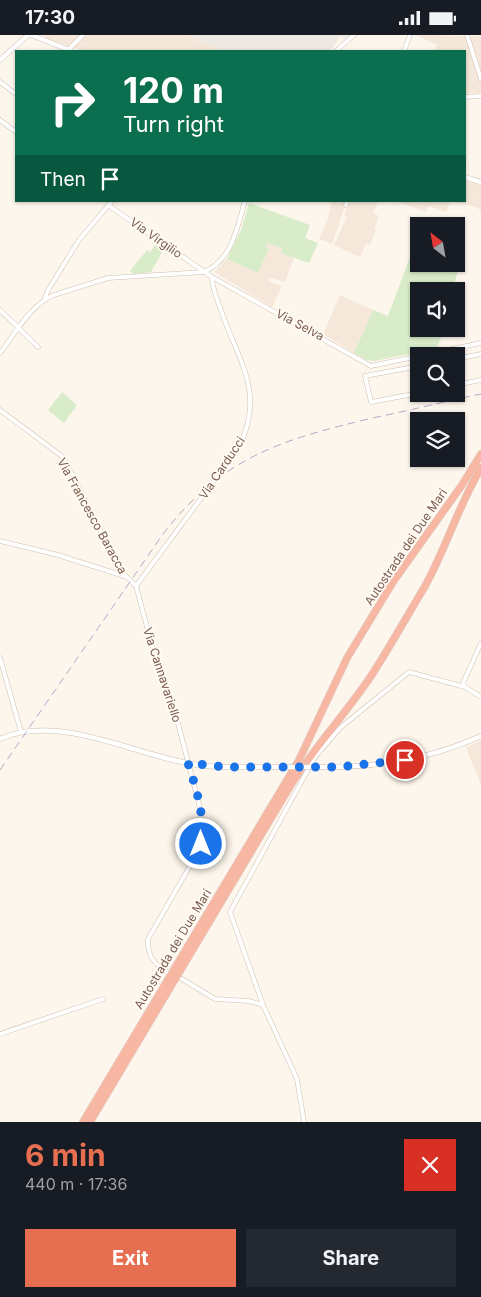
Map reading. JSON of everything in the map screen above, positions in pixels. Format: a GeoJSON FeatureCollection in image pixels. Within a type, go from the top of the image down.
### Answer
{"type":"FeatureCollection","features":[{"type":"Feature","properties":{"kind":"highway","name":"Autostrada dei Due Mari"},"geometry":{"type":"LineString","coordinates":[[83,1122],[299,760],[339,671],[393,582],[462,485],[481,453]]}},
{"type":"Feature","properties":{"kind":"highway","name":"Autostrada dei Due Mari"},"geometry":{"type":"LineString","coordinates":[[90,1122],[301,770],[319,742],[373,673],[432,574],[466,493],[481,468]]}},
{"type":"Feature","properties":{"kind":"street"},"geometry":{"type":"LineString","coordinates":[[0,60],[30,35],[68,50]]}},
{"type":"Feature","properties":{"kind":"street"},"geometry":{"type":"LineString","coordinates":[[71,50],[83,35]]}},
{"type":"Feature","properties":{"kind":"street"},"geometry":{"type":"LineString","coordinates":[[337,50],[354,35]]}},
{"type":"Feature","properties":{"kind":"street"},"geometry":{"type":"LineString","coordinates":[[404,50],[410,35]]}},
{"type":"Feature","properties":{"kind":"street"},"geometry":{"type":"LineString","coordinates":[[467,35],[481,79]]}},
{"type":"Feature","properties":{"kind":"street"},"geometry":{"type":"LineString","coordinates":[[0,82],[15,93]]}},
{"type":"Feature","properties":{"kind":"street"},"geometry":{"type":"LineString","coordinates":[[466,97],[481,96]]}},
{"type":"Feature","properties":{"kind":"street"},"geometry":{"type":"LineString","coordinates":[[0,120],[15,131]]}},
{"type":"Feature","properties":{"kind":"street"},"geometry":{"type":"LineString","coordinates":[[466,177],[481,182]]}},
{"type":"Feature","properties":{"kind":"street"},"geometry":{"type":"LineString","coordinates":[[0,353],[46,298],[48,290],[72,250],[111,202]]}},
{"type":"Feature","properties":{"kind":"street"},"geometry":{"type":"LineString","coordinates":[[46,298],[108,279],[204,272],[223,260],[232,241],[245,202]]}},
{"type":"Feature","properties":{"kind":"street","name":"Via Virgilio"},"geometry":{"type":"LineString","coordinates":[[108,205],[204,272]]}},
{"type":"Feature","properties":{"kind":"street","name":"Via Selva"},"geometry":{"type":"LineString","coordinates":[[204,272],[370,366],[481,343]]}},
{"type":"Feature","properties":{"kind":"street","name":"Via Carducci"},"geometry":{"type":"LineString","coordinates":[[136,587],[239,447],[246,433],[251,412],[250,385],[244,364],[227,328],[214,291],[212,277]]}},
{"type":"Feature","properties":{"kind":"street"},"geometry":{"type":"LineString","coordinates":[[0,310],[38,347]]}},
{"type":"Feature","properties":{"kind":"street"},"geometry":{"type":"LineString","coordinates":[[465,357],[481,354]]}},
{"type":"Feature","properties":{"kind":"street"},"geometry":{"type":"LineString","coordinates":[[410,368],[365,376],[371,403],[410,395]]}},
{"type":"Feature","properties":{"kind":"street"},"geometry":{"type":"LineString","coordinates":[[465,383],[481,380]]}},
{"type":"Feature","properties":{"kind":"street","name":"Via Francesco Baracca"},"geometry":{"type":"LineString","coordinates":[[0,410],[63,457],[124,576],[136,587]]}},
{"type":"Feature","properties":{"kind":"street"},"geometry":{"type":"LineString","coordinates":[[0,541],[58,555],[124,576]]}},
{"type":"Feature","properties":{"kind":"street","name":"Via Cannavariello"},"geometry":{"type":"LineString","coordinates":[[136,587],[149,637],[174,708],[199,804],[203,835],[201,844],[148,939],[148,952],[152,959],[167,972]]}},
{"type":"Feature","properties":{"kind":"street"},"geometry":{"type":"LineString","coordinates":[[465,687],[464,680],[481,643]]}},
{"type":"Feature","properties":{"kind":"street"},"geometry":{"type":"LineString","coordinates":[[0,658],[21,732]]}},
{"type":"Feature","properties":{"kind":"street"},"geometry":{"type":"LineString","coordinates":[[304,1122],[297,1079],[263,1005],[230,912],[315,757],[341,727],[408,672],[465,687],[481,697]]}},
{"type":"Feature","properties":{"kind":"street"},"geometry":{"type":"LineString","coordinates":[[0,739],[21,732],[68,733],[188,763],[276,767],[358,767],[416,758],[452,748],[481,736]]}},
{"type":"Feature","properties":{"kind":"street"},"geometry":{"type":"LineString","coordinates":[[182,979],[216,999],[249,1001],[263,1005]]}},
{"type":"Feature","properties":{"kind":"street"},"geometry":{"type":"LineString","coordinates":[[0,1034],[103,999]]}},
{"type":"Feature","properties":{"kind":"shaded area"},"geometry":{"type":"Polygon","coordinates":[[[44,35],[188,35],[222,50],[82,50],[47,39],[44,35]]]}},
{"type":"Feature","properties":{"kind":"shaded area"},"geometry":{"type":"Polygon","coordinates":[[[188,35],[350,35],[345,39],[341,36],[331,50],[222,50],[188,35]]]}},
{"type":"Feature","properties":{"kind":"shaded area"},"geometry":{"type":"Polygon","coordinates":[[[415,35],[481,36],[481,93],[466,94],[466,50],[435,50],[437,45],[415,35]]]}},
{"type":"Feature","properties":{"kind":"shaded area"},"geometry":{"type":"Polygon","coordinates":[[[466,178],[481,183],[481,211],[478,208],[458,202],[466,202],[466,178]]]}},
{"type":"Feature","properties":{"kind":"shaded area"},"geometry":{"type":"Polygon","coordinates":[[[332,202],[346,202],[332,244],[319,239],[328,218],[332,202]]]}},
{"type":"Feature","properties":{"kind":"shaded area"},"geometry":{"type":"Polygon","coordinates":[[[350,202],[378,202],[373,213],[379,216],[374,229],[376,230],[370,245],[366,244],[360,257],[334,245],[347,217],[344,215],[350,202]]]}},
{"type":"Feature","properties":{"kind":"shaded area"},"geometry":{"type":"Polygon","coordinates":[[[398,202],[450,202],[446,212],[429,206],[426,212],[398,202]]]}},
{"type":"Feature","properties":{"kind":"shaded area"},"geometry":{"type":"Polygon","coordinates":[[[267,243],[282,248],[281,253],[294,258],[285,282],[270,278],[269,281],[282,286],[272,307],[214,272],[227,259],[258,273],[269,249],[265,247],[267,243]]]}},
{"type":"Feature","properties":{"kind":"shaded area"},"geometry":{"type":"Polygon","coordinates":[[[340,295],[373,310],[354,353],[323,334],[340,295]]]}},
{"type":"Feature","properties":{"kind":"shaded area"},"geometry":{"type":"Polygon","coordinates":[[[481,740],[481,785],[466,748],[481,740]]]}},
{"type":"Feature","properties":{"kind":"green space"},"geometry":{"type":"Polygon","coordinates":[[[249,203],[310,225],[305,238],[318,243],[309,263],[281,253],[282,248],[267,243],[265,247],[269,249],[258,273],[227,259],[241,230],[249,203]]]}},
{"type":"Feature","properties":{"kind":"green space"},"geometry":{"type":"Polygon","coordinates":[[[158,241],[165,247],[151,272],[133,274],[130,271],[147,250],[150,252],[158,241]]]}},
{"type":"Feature","properties":{"kind":"green space"},"geometry":{"type":"Polygon","coordinates":[[[410,257],[410,273],[457,273],[455,282],[410,282],[410,337],[441,337],[437,347],[410,347],[410,354],[375,361],[367,360],[354,353],[373,310],[388,316],[410,257]]]}},
{"type":"Feature","properties":{"kind":"green space"},"geometry":{"type":"Polygon","coordinates":[[[62,392],[77,405],[64,423],[48,410],[62,392]]]}},
{"type":"Feature","properties":{"kind":"railway"},"geometry":{"type":"LineString","coordinates":[[0,770],[163,534],[186,507],[209,485],[233,468],[258,454],[313,433],[481,394]]}},
{"type":"Feature","properties":{"kind":"route"},"geometry":{"type":"LineString","coordinates":[[201,844],[203,835],[199,804],[188,763],[225,767],[358,767],[405,760]]}}]}
